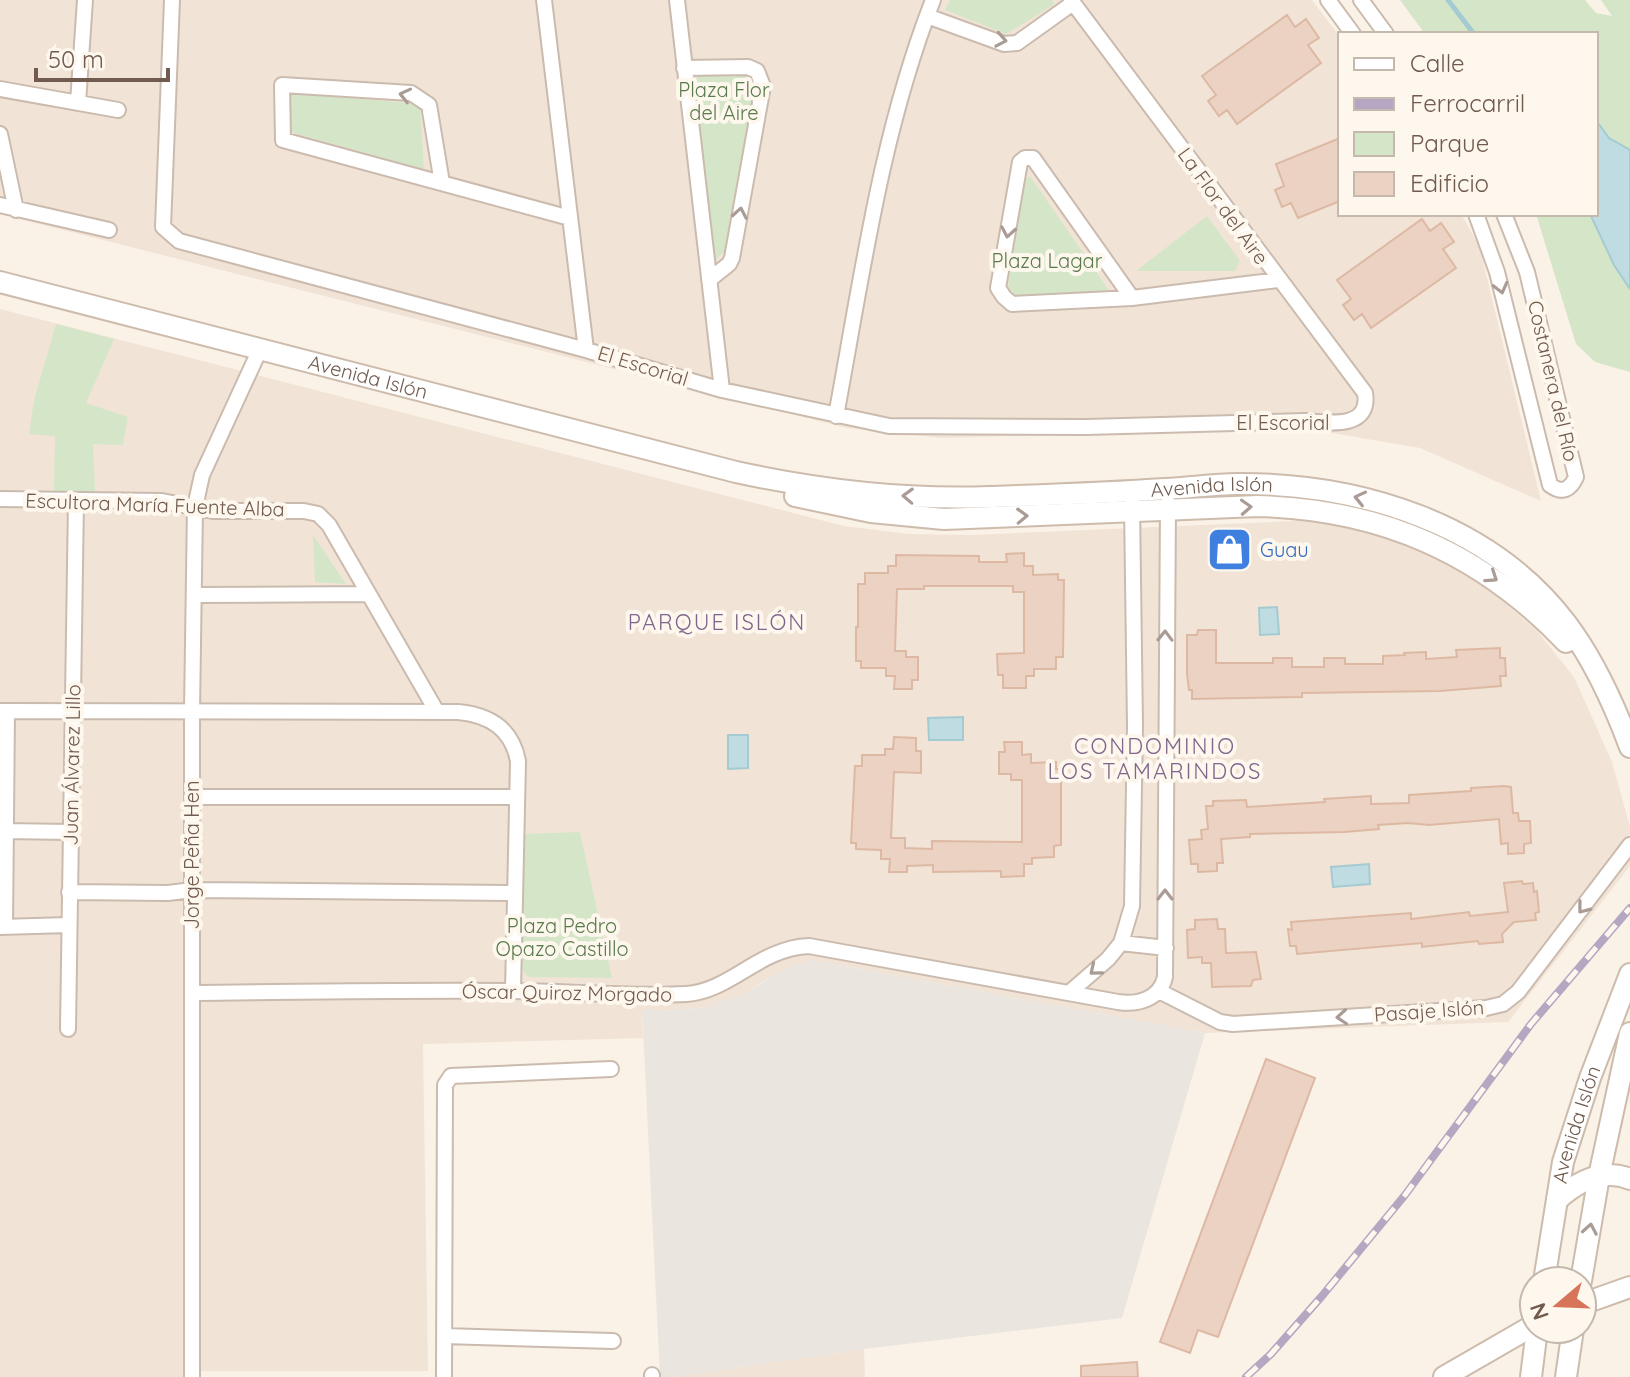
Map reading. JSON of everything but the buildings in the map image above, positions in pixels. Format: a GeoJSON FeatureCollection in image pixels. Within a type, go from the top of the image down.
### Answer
{"type":"FeatureCollection","features":[{"type":"Feature","properties":{"kind":"main road","name":"Avenida Islón"},"geometry":{"type":"LineString","coordinates":[[0,282],[736,472],[817,488],[901,496],[986,497],[1239,484],[1307,488],[1375,502],[1434,521],[1483,547],[1527,581],[1547,601],[1581,646],[1630,747]]}},
{"type":"Feature","properties":{"kind":"main road","name":"Avenida Islón"},"geometry":{"type":"LineString","coordinates":[[736,472],[792,496],[859,510],[944,519],[1258,506],[1317,510],[1374,522],[1429,542],[1482,570],[1529,606],[1572,648],[1607,696]]}},
{"type":"Feature","properties":{"kind":"main road","name":"Avenida Islón"},"geometry":{"type":"LineString","coordinates":[[1547,1265],[1563,1162],[1630,974]]}},
{"type":"Feature","properties":{"kind":"main road","name":"Avenida Islón"},"geometry":{"type":"LineString","coordinates":[[1584,1265],[1599,1176],[1630,1033]]}},
{"type":"Feature","properties":{"kind":"main road"},"geometry":{"type":"LineString","coordinates":[[1557,1200],[1580,1183],[1599,1176],[1630,1179]]}},
{"type":"Feature","properties":{"kind":"main road"},"geometry":{"type":"LineString","coordinates":[[1598,1298],[1630,1287]]}},
{"type":"Feature","properties":{"kind":"main road"},"geometry":{"type":"LineString","coordinates":[[1444,1377],[1518,1337]]}},
{"type":"Feature","properties":{"kind":"main road"},"geometry":{"type":"LineString","coordinates":[[1531,1377],[1534,1345]]}},
{"type":"Feature","properties":{"kind":"main road"},"geometry":{"type":"LineString","coordinates":[[1566,1377],[1571,1345]]}},
{"type":"Feature","properties":{"kind":"main road"},"geometry":{"type":"LineString","coordinates":[[1457,1377],[1466,1377]]}},
{"type":"Feature","properties":{"kind":"street"},"geometry":{"type":"LineString","coordinates":[[78,103],[85,0]]}},
{"type":"Feature","properties":{"kind":"street","name":"El Escorial"},"geometry":{"type":"LineString","coordinates":[[172,0],[163,227],[179,241],[586,350],[722,390],[889,426],[1339,423],[1362,413]]}},
{"type":"Feature","properties":{"kind":"street"},"geometry":{"type":"LineString","coordinates":[[544,0],[586,350]]}},
{"type":"Feature","properties":{"kind":"street"},"geometry":{"type":"LineString","coordinates":[[677,0],[722,390]]}},
{"type":"Feature","properties":{"kind":"street"},"geometry":{"type":"LineString","coordinates":[[836,416],[887,148],[910,64],[933,0]]}},
{"type":"Feature","properties":{"kind":"street"},"geometry":{"type":"LineString","coordinates":[[1328,0],[1352,32]]}},
{"type":"Feature","properties":{"kind":"street"},"geometry":{"type":"LineString","coordinates":[[1361,0],[1385,32]]}},
{"type":"Feature","properties":{"kind":"street"},"geometry":{"type":"LineString","coordinates":[[927,16],[1004,44],[1017,43],[1072,1]]}},
{"type":"Feature","properties":{"kind":"street","name":"La Flor del Aire"},"geometry":{"type":"LineString","coordinates":[[1072,1],[1365,393],[1367,405],[1362,413]]}},
{"type":"Feature","properties":{"kind":"street"},"geometry":{"type":"LineString","coordinates":[[684,68],[748,67],[757,71],[763,86],[732,258],[709,280]]}},
{"type":"Feature","properties":{"kind":"street"},"geometry":{"type":"LineString","coordinates":[[442,183],[429,105],[411,93],[282,85],[283,140],[570,218]]}},
{"type":"Feature","properties":{"kind":"street"},"geometry":{"type":"LineString","coordinates":[[0,89],[118,110]]}},
{"type":"Feature","properties":{"kind":"street"},"geometry":{"type":"LineString","coordinates":[[0,134],[16,210]]}},
{"type":"Feature","properties":{"kind":"street"},"geometry":{"type":"LineString","coordinates":[[1132,298],[1033,158],[1025,158],[1020,162],[998,288],[1012,304],[1132,298],[1278,280]]}},
{"type":"Feature","properties":{"kind":"street"},"geometry":{"type":"LineString","coordinates":[[0,205],[109,230]]}},
{"type":"Feature","properties":{"kind":"street","name":"Costanera del Río"},"geometry":{"type":"LineString","coordinates":[[1477,216],[1497,272],[1550,485],[1564,491],[1572,487],[1576,477],[1527,272],[1505,216]]}},
{"type":"Feature","properties":{"kind":"street","name":"Jorge Peña Hen"},"geometry":{"type":"LineString","coordinates":[[192,1377],[195,507],[202,475],[261,347]]}},
{"type":"Feature","properties":{"kind":"street"},"geometry":{"type":"LineString","coordinates":[[1159,991],[1165,977],[1166,948],[1164,726],[1167,489]]}},
{"type":"Feature","properties":{"kind":"street"},"geometry":{"type":"LineString","coordinates":[[1070,992],[1108,959],[1121,943],[1132,906],[1135,819],[1131,491]]}},
{"type":"Feature","properties":{"kind":"street","name":"Escultora María Fuente Alba"},"geometry":{"type":"LineString","coordinates":[[0,499],[162,501],[213,511],[304,511],[318,514],[329,525],[437,712]]}},
{"type":"Feature","properties":{"kind":"street","name":"Juan Álvarez Lillo"},"geometry":{"type":"LineString","coordinates":[[68,1029],[76,500]]}},
{"type":"Feature","properties":{"kind":"street"},"geometry":{"type":"LineString","coordinates":[[194,595],[369,594]]}},
{"type":"Feature","properties":{"kind":"street"},"geometry":{"type":"LineString","coordinates":[[69,925],[3,927],[3,711],[466,713],[492,720],[506,732],[516,750],[513,991]]}},
{"type":"Feature","properties":{"kind":"street"},"geometry":{"type":"LineString","coordinates":[[192,797],[517,797]]}},
{"type":"Feature","properties":{"kind":"street"},"geometry":{"type":"LineString","coordinates":[[5,831],[70,832]]}},
{"type":"Feature","properties":{"kind":"street","name":"Pasaje Islón"},"geometry":{"type":"LineString","coordinates":[[1159,991],[1220,1022],[1233,1024],[1486,1008],[1503,1004],[1518,992],[1630,845]]}},
{"type":"Feature","properties":{"kind":"street"},"geometry":{"type":"LineString","coordinates":[[69,892],[515,893]]}},
{"type":"Feature","properties":{"kind":"street"},"geometry":{"type":"LineString","coordinates":[[1121,943],[1166,948]]}},
{"type":"Feature","properties":{"kind":"street","name":"Óscar Quiroz Morgado"},"geometry":{"type":"LineString","coordinates":[[192,993],[513,991],[690,994],[720,984],[777,952],[809,946],[1126,1003],[1145,1000],[1159,991]]}},
{"type":"Feature","properties":{"kind":"street"},"geometry":{"type":"LineString","coordinates":[[444,1377],[445,1085],[451,1076],[611,1069]]}},
{"type":"Feature","properties":{"kind":"street"},"geometry":{"type":"LineString","coordinates":[[444,1336],[613,1341]]}},
{"type":"Feature","properties":{"kind":"shaded area"},"geometry":{"type":"Polygon","coordinates":[[[0,0],[1312,0],[1338,34],[1338,216],[1462,216],[1479,245],[1541,501],[1420,448],[1314,430],[1243,429],[942,438],[847,428],[0,214],[0,0]]]}},
{"type":"Feature","properties":{"kind":"shaded area"},"geometry":{"type":"Polygon","coordinates":[[[0,309],[844,526],[909,534],[971,535],[1319,520],[1398,540],[1447,562],[1495,594],[1538,632],[1574,677],[1612,762],[1630,827],[1630,866],[1508,1022],[1205,1033],[812,960],[767,979],[744,994],[707,1007],[663,1011],[642,1009],[643,1038],[423,1044],[428,1371],[201,1371],[201,1377],[0,1377],[0,309]]]}},
{"type":"Feature","properties":{"kind":"shaded area"},"geometry":{"type":"Polygon","coordinates":[[[812,960],[1205,1033],[1122,1318],[660,1377],[642,1009],[663,1011],[707,1007],[744,994],[786,968],[812,960]]]}},
{"type":"Feature","properties":{"kind":"shaded area"},"geometry":{"type":"Polygon","coordinates":[[[864,1349],[865,1377],[675,1377],[864,1349]]]}},
{"type":"Feature","properties":{"kind":"green space"},"geometry":{"type":"Polygon","coordinates":[[[950,0],[1052,0],[1055,4],[1006,34],[945,10],[950,0]]]}},
{"type":"Feature","properties":{"kind":"green space"},"geometry":{"type":"Polygon","coordinates":[[[1400,0],[1585,0],[1596,13],[1612,16],[1601,0],[1630,0],[1630,372],[1595,362],[1576,344],[1537,216],[1598,216],[1598,32],[1424,32],[1400,0]]]}},
{"type":"Feature","properties":{"kind":"green space","name":"Plaza Flor del Aire"},"geometry":{"type":"Polygon","coordinates":[[[698,75],[746,76],[755,83],[724,252],[715,260],[695,81],[698,75]]]}},
{"type":"Feature","properties":{"kind":"green space"},"geometry":{"type":"Polygon","coordinates":[[[291,93],[420,104],[424,169],[290,132],[291,93]]]}},
{"type":"Feature","properties":{"kind":"green space","name":"Plaza Lagar"},"geometry":{"type":"Polygon","coordinates":[[[1030,176],[1110,292],[1019,298],[1008,287],[1024,181],[1030,176]]]}},
{"type":"Feature","properties":{"kind":"green space"},"geometry":{"type":"Polygon","coordinates":[[[1207,216],[1240,261],[1235,271],[1136,271],[1207,216]]]}},
{"type":"Feature","properties":{"kind":"green space"},"geometry":{"type":"Polygon","coordinates":[[[56,324],[114,339],[86,403],[128,417],[123,445],[93,444],[95,492],[54,492],[55,436],[29,434],[34,400],[56,324]]]}},
{"type":"Feature","properties":{"kind":"green space"},"geometry":{"type":"Polygon","coordinates":[[[313,535],[346,584],[315,582],[313,535]]]}},
{"type":"Feature","properties":{"kind":"green space","name":"Plaza Pedro Opazo Castillo"},"geometry":{"type":"Polygon","coordinates":[[[580,832],[612,978],[529,977],[521,969],[524,834],[580,832]]]}},
{"type":"Feature","properties":{"kind":"water"},"geometry":{"type":"Polygon","coordinates":[[[1598,123],[1609,138],[1630,150],[1630,289],[1614,265],[1591,216],[1598,216],[1598,123]]]}},
{"type":"Feature","properties":{"kind":"water"},"geometry":{"type":"Polygon","coordinates":[[[1277,607],[1279,634],[1260,635],[1259,608],[1277,607]]]}},
{"type":"Feature","properties":{"kind":"water"},"geometry":{"type":"Polygon","coordinates":[[[963,717],[963,740],[929,740],[928,718],[963,717]]]}},
{"type":"Feature","properties":{"kind":"water"},"geometry":{"type":"Polygon","coordinates":[[[728,735],[748,735],[748,768],[728,769],[728,735]]]}},
{"type":"Feature","properties":{"kind":"water"},"geometry":{"type":"Polygon","coordinates":[[[1369,864],[1370,884],[1333,887],[1331,867],[1369,864]]]}},
{"type":"Feature","properties":{"kind":"waterway"},"geometry":{"type":"LineString","coordinates":[[1448,0],[1472,32]]}},
{"type":"Feature","properties":{"kind":"railway"},"geometry":{"type":"LineString","coordinates":[[1246,1377],[1271,1354],[1322,1296],[1405,1195],[1531,1024],[1630,908]]}},
{"type":"Feature","properties":{"kind":"place","name":"Guau"},"geometry":{"type":"Point","coordinates":[1229,550]}},
{"type":"Feature","properties":{"kind":"district","name":"PARQUE ISLÓN"},"geometry":{"type":"Point","coordinates":[717,622]}},
{"type":"Feature","properties":{"kind":"district","name":"CONDOMINIO LOS TAMARINDOS"},"geometry":{"type":"Point","coordinates":[1155,758]}}]}
